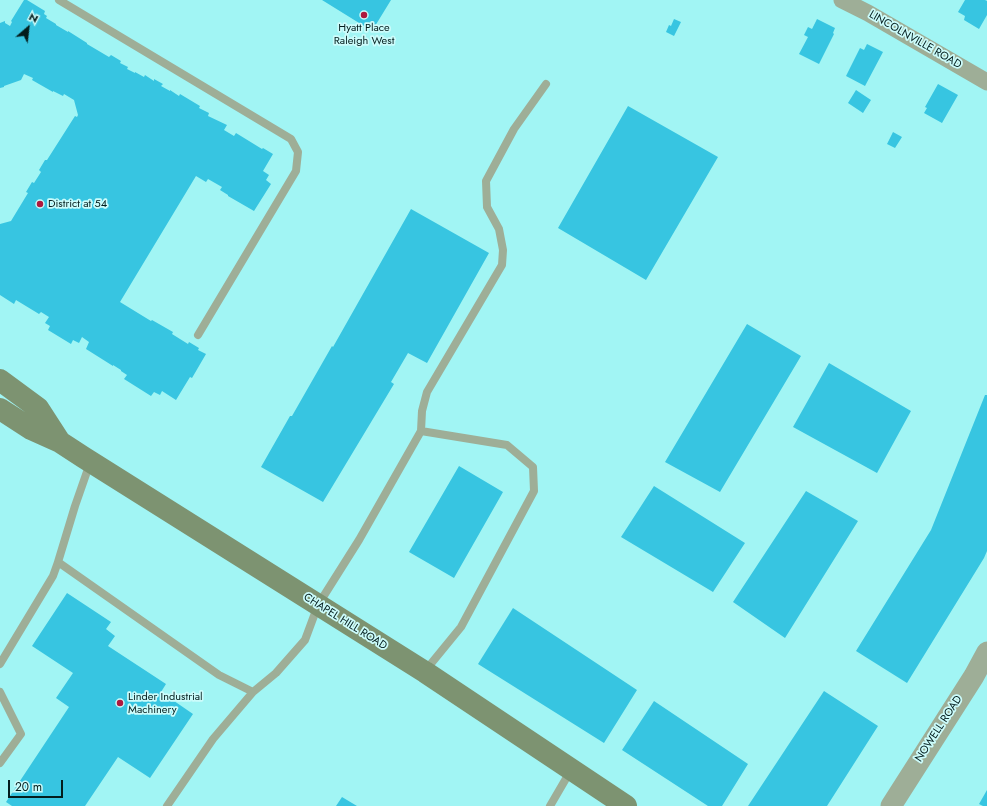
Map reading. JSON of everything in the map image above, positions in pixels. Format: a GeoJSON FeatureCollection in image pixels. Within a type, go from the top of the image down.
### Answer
{"type":"FeatureCollection","features":[{"type":"Feature","properties":{"kind":"main road","name":"CHAPEL HILL ROAD"},"geometry":{"type":"LineString","coordinates":[[0,380],[38,408],[60,442]]}},
{"type":"Feature","properties":{"kind":"main road","name":"CHAPEL HILL ROAD"},"geometry":{"type":"LineString","coordinates":[[0,409],[31,429],[60,442],[425,672],[626,806]]}},
{"type":"Feature","properties":{"kind":"street","name":"LINCOLNVILLE ROAD"},"geometry":{"type":"LineString","coordinates":[[842,0],[868,13],[987,82]]}},
{"type":"Feature","properties":{"kind":"street","name":"NOWELL ROAD"},"geometry":{"type":"LineString","coordinates":[[891,806],[974,676],[987,652]]}},
{"type":"Feature","properties":{"kind":"lane"},"geometry":{"type":"LineString","coordinates":[[59,0],[291,139],[298,152],[296,171],[198,336]]}},
{"type":"Feature","properties":{"kind":"lane"},"geometry":{"type":"LineString","coordinates":[[167,806],[213,739],[254,692],[276,673],[305,640],[318,605],[359,540],[421,431],[422,411],[427,392],[502,265],[503,250],[499,229],[487,207],[486,181],[514,128],[546,84]]}},
{"type":"Feature","properties":{"kind":"lane"},"geometry":{"type":"LineString","coordinates":[[421,431],[507,445],[533,467],[534,491],[461,627],[425,672]]}},
{"type":"Feature","properties":{"kind":"lane"},"geometry":{"type":"LineString","coordinates":[[0,664],[53,576],[75,506],[91,462]]}},
{"type":"Feature","properties":{"kind":"lane"},"geometry":{"type":"LineString","coordinates":[[58,562],[218,675],[254,692]]}},
{"type":"Feature","properties":{"kind":"lane"},"geometry":{"type":"LineString","coordinates":[[0,692],[20,734],[0,763]]}},
{"type":"Feature","properties":{"kind":"lane"},"geometry":{"type":"LineString","coordinates":[[550,806],[572,770]]}},
{"type":"Feature","properties":{"kind":"building","name":"District at 54"},"geometry":{"type":"Polygon","coordinates":[[[24,0],[27,0],[45,11],[44,14],[47,16],[46,18],[56,25],[109,57],[111,55],[121,61],[120,63],[128,67],[127,69],[144,77],[145,75],[154,81],[154,79],[163,84],[161,86],[179,96],[180,94],[200,106],[199,108],[209,113],[208,116],[227,125],[224,130],[234,136],[236,133],[273,154],[263,171],[269,175],[266,180],[271,184],[254,211],[220,190],[222,187],[208,179],[206,182],[196,176],[120,302],[151,321],[152,320],[173,332],[172,334],[188,344],[189,342],[199,348],[198,350],[206,354],[192,378],[190,377],[176,400],[162,391],[160,395],[154,392],[151,396],[124,379],[127,375],[121,370],[86,349],[89,342],[82,337],[79,343],[73,340],[71,344],[48,330],[50,326],[45,323],[49,317],[41,312],[39,314],[16,300],[14,304],[0,295],[0,224],[11,221],[28,193],[26,192],[32,182],[34,183],[41,172],[39,170],[45,160],[47,160],[75,116],[77,117],[78,115],[74,100],[64,94],[63,96],[53,92],[32,80],[33,78],[24,74],[21,80],[0,88],[0,23],[5,21],[5,23],[10,26],[11,21],[24,0]]]}},
{"type":"Feature","properties":{"kind":"building","name":"Hyatt Place Raleigh West"},"geometry":{"type":"Polygon","coordinates":[[[322,0],[391,0],[372,31],[322,0]]]}},
{"type":"Feature","properties":{"kind":"building"},"geometry":{"type":"Polygon","coordinates":[[[965,0],[987,1],[987,15],[979,29],[964,20],[965,16],[958,12],[965,0]]]}},
{"type":"Feature","properties":{"kind":"building"},"geometry":{"type":"Polygon","coordinates":[[[674,19],[681,22],[674,36],[666,32],[674,19]]]}},
{"type":"Feature","properties":{"kind":"building"},"geometry":{"type":"Polygon","coordinates":[[[817,19],[835,28],[834,34],[819,64],[799,54],[808,37],[804,35],[808,27],[812,29],[817,19]]]}},
{"type":"Feature","properties":{"kind":"building"},"geometry":{"type":"Polygon","coordinates":[[[867,44],[883,52],[865,86],[846,76],[860,48],[864,50],[867,44]]]}},
{"type":"Feature","properties":{"kind":"building"},"geometry":{"type":"Polygon","coordinates":[[[938,84],[958,95],[942,123],[924,113],[927,108],[925,107],[938,84]]]}},
{"type":"Feature","properties":{"kind":"building"},"geometry":{"type":"Polygon","coordinates":[[[856,90],[871,100],[863,113],[848,103],[856,90]]]}},
{"type":"Feature","properties":{"kind":"building"},"geometry":{"type":"Polygon","coordinates":[[[628,106],[718,157],[646,280],[558,228],[628,106]]]}},
{"type":"Feature","properties":{"kind":"building"},"geometry":{"type":"Polygon","coordinates":[[[893,132],[902,137],[895,148],[887,144],[893,132]]]}},
{"type":"Feature","properties":{"kind":"building"},"geometry":{"type":"Polygon","coordinates":[[[411,209],[489,253],[427,363],[408,353],[391,382],[394,384],[323,502],[261,467],[332,346],[333,347],[411,209]]]}},
{"type":"Feature","properties":{"kind":"building"},"geometry":{"type":"Polygon","coordinates":[[[747,324],[801,356],[720,492],[665,462],[747,324]]]}},
{"type":"Feature","properties":{"kind":"building"},"geometry":{"type":"Polygon","coordinates":[[[829,363],[911,411],[877,473],[793,427],[829,363]]]}},
{"type":"Feature","properties":{"kind":"building"},"geometry":{"type":"Polygon","coordinates":[[[985,395],[987,395],[987,551],[907,683],[856,651],[931,530],[985,395]]]}},
{"type":"Feature","properties":{"kind":"building"},"geometry":{"type":"Polygon","coordinates":[[[459,466],[503,492],[454,578],[409,552],[459,466]]]}},
{"type":"Feature","properties":{"kind":"building"},"geometry":{"type":"Polygon","coordinates":[[[654,486],[745,543],[713,592],[621,537],[654,486]]]}},
{"type":"Feature","properties":{"kind":"building"},"geometry":{"type":"Polygon","coordinates":[[[806,491],[858,521],[785,638],[733,602],[806,491]]]}},
{"type":"Feature","properties":{"kind":"building","name":"Linder Industrial Machinery"},"geometry":{"type":"Polygon","coordinates":[[[67,593],[111,622],[106,629],[115,636],[108,646],[166,684],[161,692],[193,714],[150,778],[118,757],[85,806],[12,806],[6,802],[69,707],[56,698],[73,673],[32,646],[67,593]]]}},
{"type":"Feature","properties":{"kind":"building"},"geometry":{"type":"Polygon","coordinates":[[[513,608],[637,690],[604,743],[478,664],[513,608]]]}},
{"type":"Feature","properties":{"kind":"building"},"geometry":{"type":"Polygon","coordinates":[[[824,691],[878,726],[827,806],[748,806],[824,691]]]}},
{"type":"Feature","properties":{"kind":"building"},"geometry":{"type":"Polygon","coordinates":[[[654,701],[748,764],[722,806],[708,806],[622,750],[654,701]]]}},
{"type":"Feature","properties":{"kind":"building"},"geometry":{"type":"Polygon","coordinates":[[[987,790],[987,806],[983,806],[979,804],[987,790]]]}},
{"type":"Feature","properties":{"kind":"building"},"geometry":{"type":"Polygon","coordinates":[[[342,797],[357,806],[336,806],[342,797]]]}},
{"type":"Feature","properties":{"kind":"place","name":"Hyatt Place Raleigh West"},"geometry":{"type":"Point","coordinates":[364,15]}},
{"type":"Feature","properties":{"kind":"place","name":"District at 54"},"geometry":{"type":"Point","coordinates":[40,204]}},
{"type":"Feature","properties":{"kind":"place","name":"Linder Industrial Machinery"},"geometry":{"type":"Point","coordinates":[120,703]}}]}
